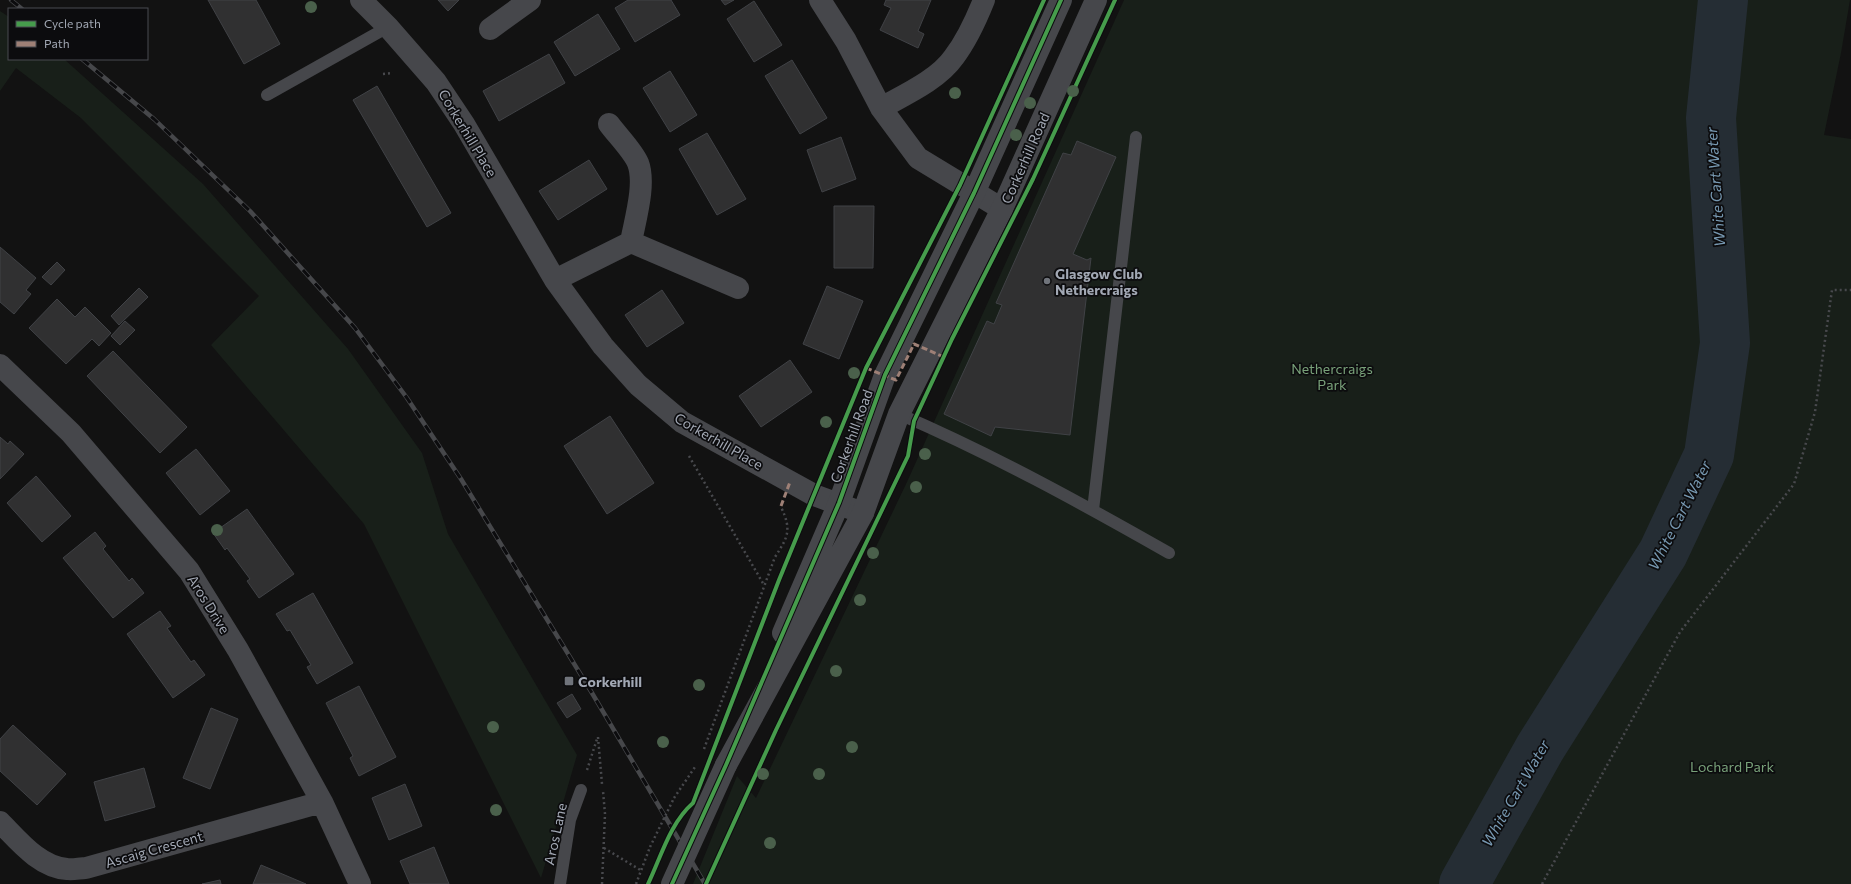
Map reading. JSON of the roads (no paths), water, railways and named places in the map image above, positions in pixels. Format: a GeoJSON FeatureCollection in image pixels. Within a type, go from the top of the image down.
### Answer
{"type":"FeatureCollection","features":[{"type":"Feature","properties":{"kind":"street","name":"Corkerhill Place"},"geometry":{"type":"LineString","coordinates":[[360,0],[388,27],[436,82],[464,124],[555,280],[603,346],[638,386],[682,422],[814,495],[863,513]]}},
{"type":"Feature","properties":{"kind":"street"},"geometry":{"type":"LineString","coordinates":[[490,29],[529,0]]}},
{"type":"Feature","properties":{"kind":"street"},"geometry":{"type":"LineString","coordinates":[[820,0],[846,41],[881,108],[918,158],[1002,209]]}},
{"type":"Feature","properties":{"kind":"street"},"geometry":{"type":"LineString","coordinates":[[881,108],[931,79],[953,59],[974,24],[984,0]]}},
{"type":"Feature","properties":{"kind":"street","name":"Corkerhill Road"},"geometry":{"type":"LineString","coordinates":[[672,884],[726,765],[839,503],[885,375],[974,193],[1061,0]]}},
{"type":"Feature","properties":{"kind":"street","name":"Corkerhill Road"},"geometry":{"type":"LineString","coordinates":[[726,765],[863,513],[899,414],[1002,209],[1096,0]]}},
{"type":"Feature","properties":{"kind":"street"},"geometry":{"type":"LineString","coordinates":[[609,124],[637,162],[641,173],[631,242]]}},
{"type":"Feature","properties":{"kind":"street"},"geometry":{"type":"LineString","coordinates":[[555,280],[631,242],[738,288]]}},
{"type":"Feature","properties":{"kind":"street","name":"Aros Drive"},"geometry":{"type":"LineString","coordinates":[[0,366],[71,433],[189,571],[238,650],[322,802],[360,884]]}},
{"type":"Feature","properties":{"kind":"street","name":"Ascaig Crescent"},"geometry":{"type":"LineString","coordinates":[[0,822],[29,850],[45,862],[67,869],[86,868],[322,802]]}},
{"type":"Feature","properties":{"kind":"lane"},"geometry":{"type":"LineString","coordinates":[[267,95],[388,27]]}},
{"type":"Feature","properties":{"kind":"lane"},"geometry":{"type":"LineString","coordinates":[[1093,510],[1136,137]]}},
{"type":"Feature","properties":{"kind":"lane"},"geometry":{"type":"LineString","coordinates":[[899,414],[963,444],[1093,510],[1169,553]]}},
{"type":"Feature","properties":{"kind":"lane","name":"Aros Lane"},"geometry":{"type":"LineString","coordinates":[[560,884],[570,820],[581,790]]}},
{"type":"Feature","properties":{"kind":"waterway","name":"White Cart Water"},"geometry":{"type":"LineString","coordinates":[[1464,884],[1540,748],[1663,553],[1709,455],[1725,343],[1711,118],[1723,0]]}},
{"type":"Feature","properties":{"kind":"railway"},"geometry":{"type":"LineString","coordinates":[[11,0],[21,8]]}},
{"type":"Feature","properties":{"kind":"railway"},"geometry":{"type":"LineString","coordinates":[[83,60],[154,119],[250,211],[355,328],[407,398],[461,479],[592,693],[705,884]]}},
{"type":"Feature","properties":{"kind":"place","name":"Glasgow Club Nethercraigs"},"geometry":{"type":"Point","coordinates":[1047,281]}},
{"type":"Feature","properties":{"kind":"place","name":"Corkerhill"},"geometry":{"type":"Point","coordinates":[569,681]}},
{"type":"Feature","properties":{"kind":"park label","name":"Nethercraigs Park"},"geometry":{"type":"Point","coordinates":[1332,376]}},
{"type":"Feature","properties":{"kind":"park label","name":"Lochard Park"},"geometry":{"type":"Point","coordinates":[1732,766]}}]}
